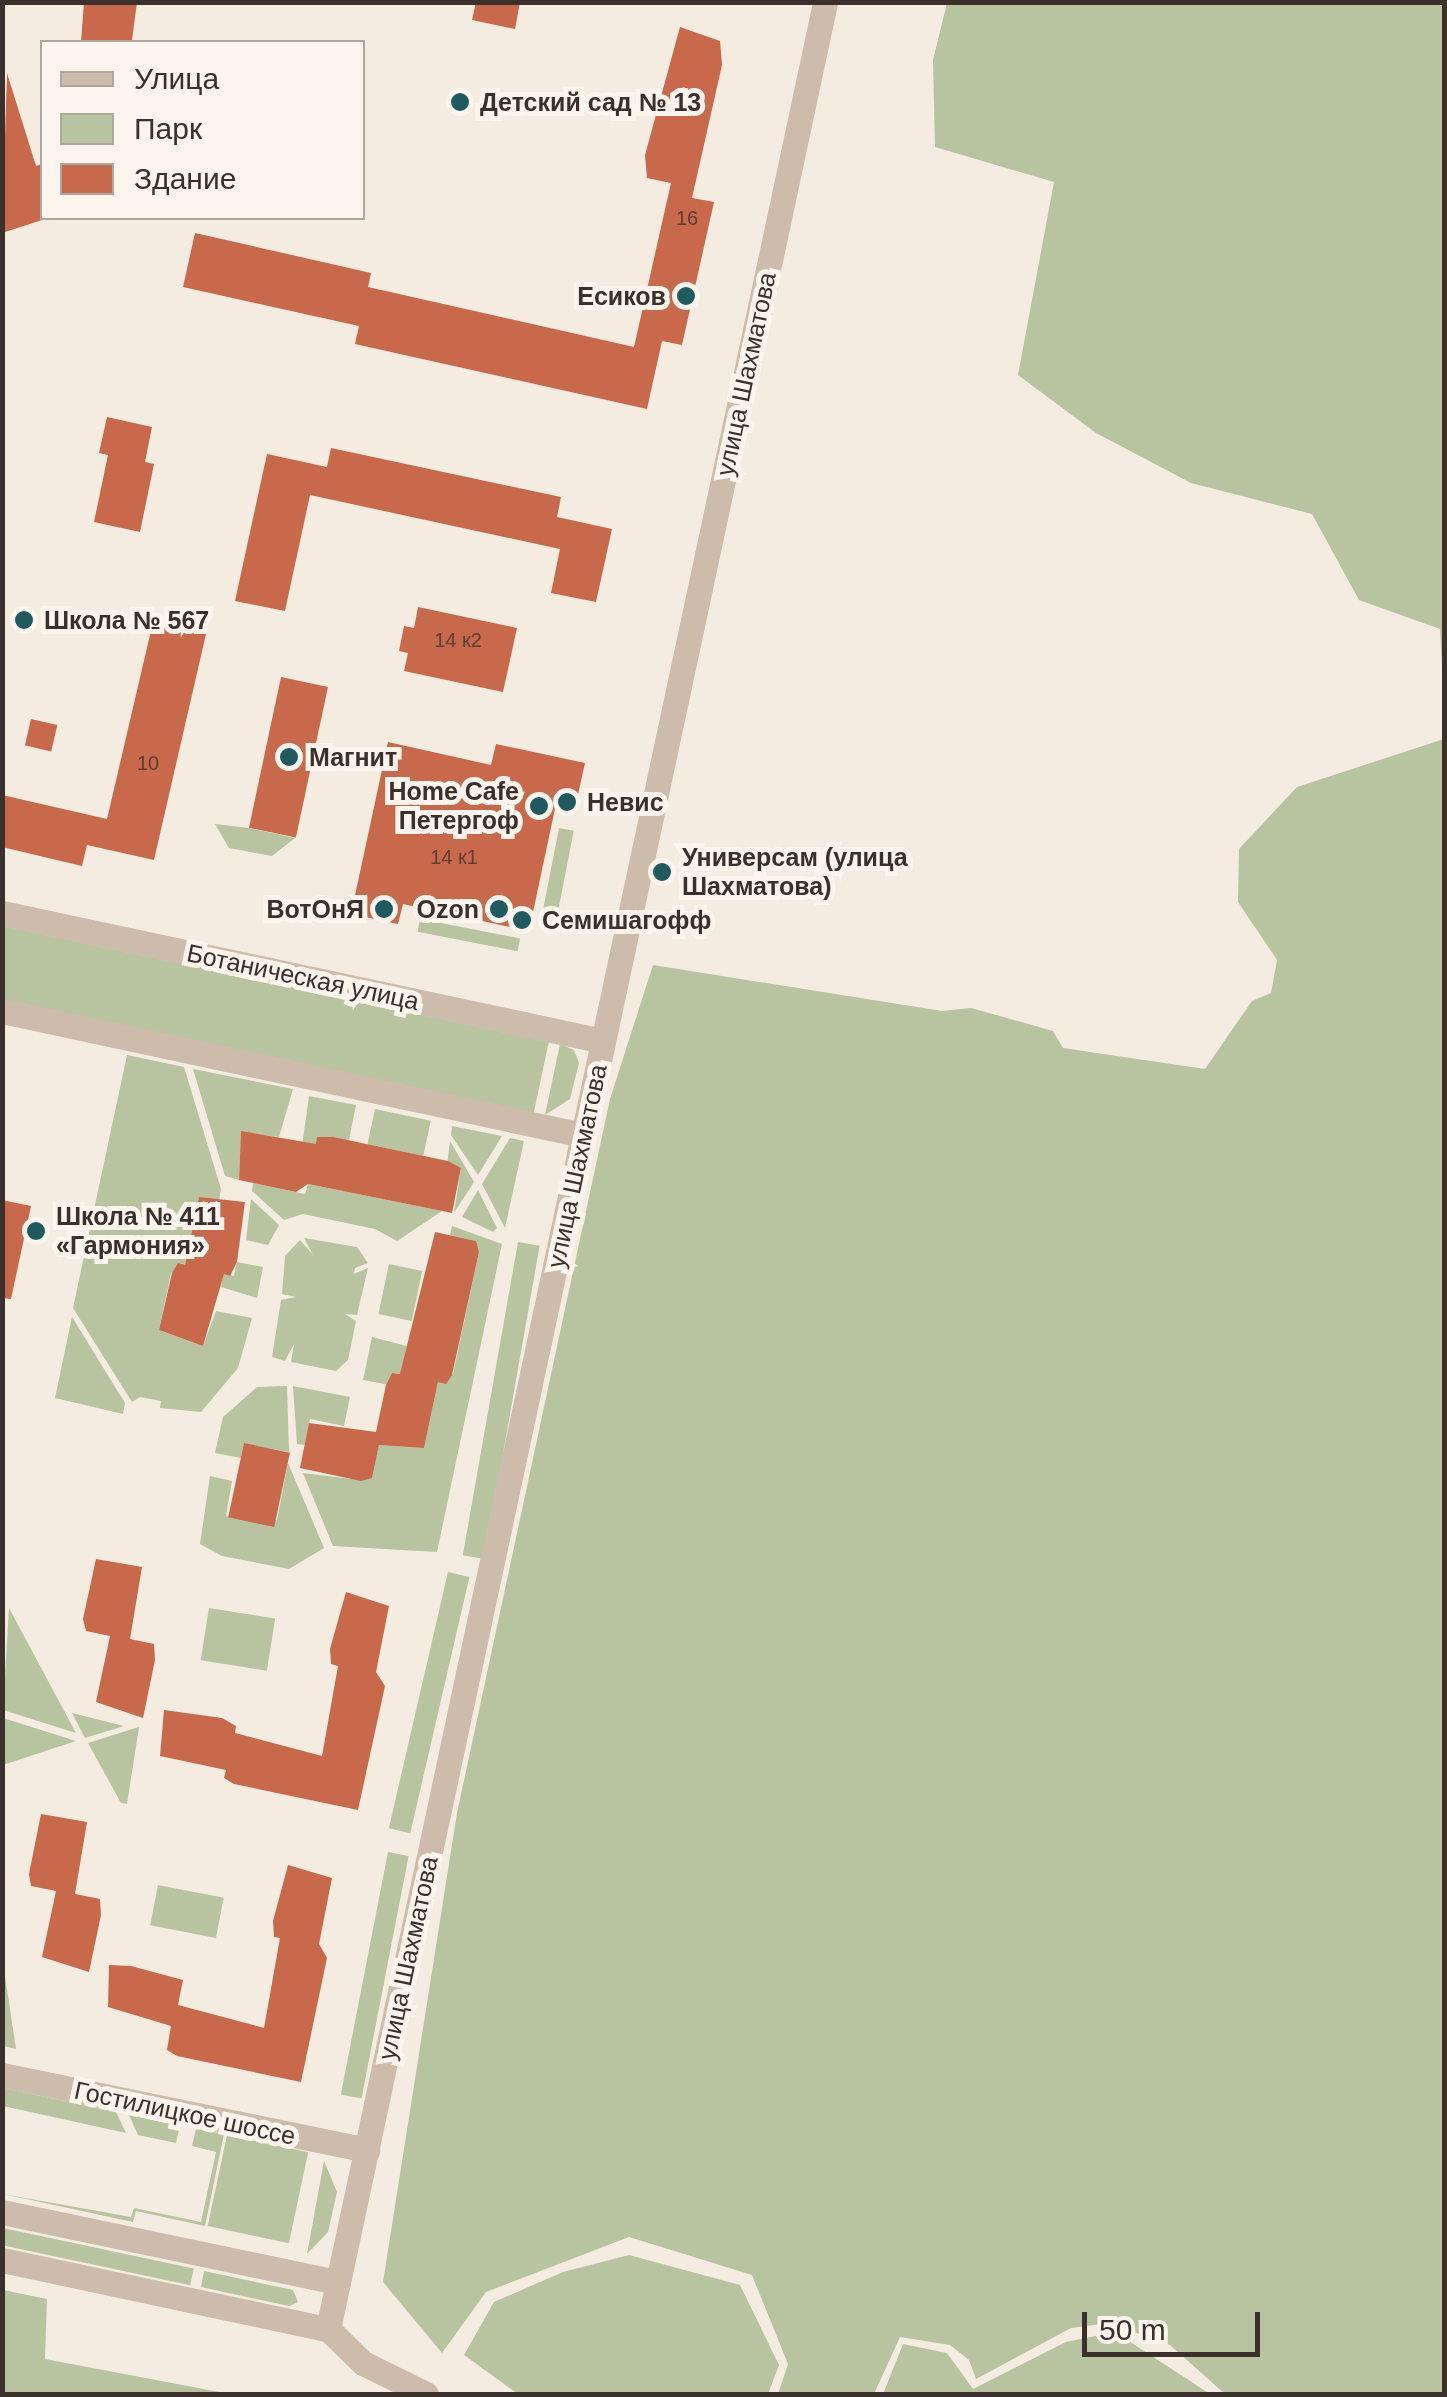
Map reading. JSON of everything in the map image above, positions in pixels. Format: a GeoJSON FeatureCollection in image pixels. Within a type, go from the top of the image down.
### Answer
{"type":"FeatureCollection","features":[{"type":"Feature","properties":{"kind":"street","name":"улица Шахматова"},"geometry":{"type":"LineString","coordinates":[[328,2329],[825,2]]}},
{"type":"Feature","properties":{"kind":"street","name":"Ботаническая улица"},"geometry":{"type":"LineString","coordinates":[[2,913],[603,1041]]}},
{"type":"Feature","properties":{"kind":"street"},"geometry":{"type":"LineString","coordinates":[[2,1011],[583,1135]]}},
{"type":"Feature","properties":{"kind":"street","name":"Гостилицкое шоссе"},"geometry":{"type":"LineString","coordinates":[[2,2075],[367,2150]]}},
{"type":"Feature","properties":{"kind":"street"},"geometry":{"type":"LineString","coordinates":[[2,2212],[338,2282]]}},
{"type":"Feature","properties":{"kind":"street"},"geometry":{"type":"LineString","coordinates":[[2,2260],[328,2329],[363,2363],[426,2394]]}},
{"type":"Feature","properties":{"kind":"green space"},"geometry":{"type":"Polygon","coordinates":[[[947,3],[1444,3],[1444,703],[1440,629],[1359,600],[1312,514],[1191,483],[1096,433],[1018,375],[1054,182],[935,147],[933,60],[947,3]]]}},
{"type":"Feature","properties":{"kind":"green space"},"geometry":{"type":"Polygon","coordinates":[[[1444,739],[1444,2393],[1225,2394],[1170,2345],[1109,2323],[1071,2328],[976,2379],[969,2360],[950,2345],[900,2337],[874,2394],[778,2394],[788,2364],[752,2275],[629,2237],[486,2292],[442,2353],[383,2282],[457,1813],[610,1099],[653,965],[942,1011],[971,1008],[1053,1031],[1063,1048],[1205,1069],[1252,1001],[1271,993],[1277,960],[1238,902],[1239,849],[1297,787],[1444,739]]]}},
{"type":"Feature","properties":{"kind":"green space"},"geometry":{"type":"Polygon","coordinates":[[[215,824],[295,838],[272,856],[229,848],[215,824]]]}},
{"type":"Feature","properties":{"kind":"green space"},"geometry":{"type":"Polygon","coordinates":[[[559,828],[574,831],[558,910],[544,908],[559,828]]]}},
{"type":"Feature","properties":{"kind":"green space"},"geometry":{"type":"Polygon","coordinates":[[[420,919],[520,938],[518,951],[418,932],[420,919]]]}},
{"type":"Feature","properties":{"kind":"green space"},"geometry":{"type":"Polygon","coordinates":[[[3,926],[549,1042],[534,1113],[2,1000],[3,926]]]}},
{"type":"Feature","properties":{"kind":"green space"},"geometry":{"type":"Polygon","coordinates":[[[560,1044],[574,1050],[579,1063],[570,1099],[545,1115],[560,1044]]]}},
{"type":"Feature","properties":{"kind":"green space"},"geometry":{"type":"Polygon","coordinates":[[[127,1055],[184,1067],[221,1189],[219,1201],[199,1197],[185,1265],[171,1273],[159,1330],[203,1346],[216,1311],[252,1318],[238,1368],[201,1412],[160,1408],[161,1401],[140,1397],[132,1402],[73,1308],[127,1055]]]}},
{"type":"Feature","properties":{"kind":"green space"},"geometry":{"type":"Polygon","coordinates":[[[193,1069],[293,1089],[279,1137],[241,1132],[239,1180],[225,1176],[193,1069]]]}},
{"type":"Feature","properties":{"kind":"green space"},"geometry":{"type":"Polygon","coordinates":[[[309,1096],[356,1105],[349,1140],[302,1146],[309,1096]]]}},
{"type":"Feature","properties":{"kind":"green space"},"geometry":{"type":"Polygon","coordinates":[[[375,1109],[431,1121],[423,1156],[368,1144],[375,1109]]]}},
{"type":"Feature","properties":{"kind":"green space"},"geometry":{"type":"Polygon","coordinates":[[[452,1126],[502,1136],[478,1175],[451,1135],[452,1126]]]}},
{"type":"Feature","properties":{"kind":"green space"},"geometry":{"type":"Polygon","coordinates":[[[510,1138],[524,1141],[505,1228],[482,1184],[510,1138]]]}},
{"type":"Feature","properties":{"kind":"green space"},"geometry":{"type":"Polygon","coordinates":[[[450,1141],[474,1182],[454,1213],[461,1168],[447,1165],[450,1141]]]}},
{"type":"Feature","properties":{"kind":"green space"},"geometry":{"type":"Polygon","coordinates":[[[253,1183],[305,1194],[308,1184],[442,1211],[397,1241],[375,1229],[303,1214],[284,1220],[252,1191],[253,1183]]]}},
{"type":"Feature","properties":{"kind":"green space"},"geometry":{"type":"Polygon","coordinates":[[[478,1190],[497,1228],[493,1232],[462,1217],[478,1190]]]}},
{"type":"Feature","properties":{"kind":"green space"},"geometry":{"type":"Polygon","coordinates":[[[251,1199],[279,1225],[268,1245],[246,1240],[251,1199]]]}},
{"type":"Feature","properties":{"kind":"green space"},"geometry":{"type":"Polygon","coordinates":[[[452,1226],[502,1244],[437,1552],[333,1546],[303,1473],[360,1480],[372,1477],[379,1445],[424,1448],[438,1382],[453,1374],[479,1252],[475,1241],[450,1235],[452,1226]]]}},
{"type":"Feature","properties":{"kind":"green space"},"geometry":{"type":"Polygon","coordinates":[[[304,1238],[357,1247],[368,1263],[355,1268],[354,1274],[368,1268],[357,1315],[345,1314],[356,1321],[348,1360],[336,1371],[291,1362],[294,1344],[285,1361],[272,1357],[281,1300],[296,1297],[282,1294],[285,1256],[300,1240],[313,1255],[304,1238]]]}},
{"type":"Feature","properties":{"kind":"green space"},"geometry":{"type":"Polygon","coordinates":[[[518,1242],[540,1246],[484,1559],[463,1555],[518,1242]]]}},
{"type":"Feature","properties":{"kind":"green space"},"geometry":{"type":"Polygon","coordinates":[[[237,1262],[263,1267],[257,1298],[221,1287],[223,1274],[234,1276],[237,1262]]]}},
{"type":"Feature","properties":{"kind":"green space"},"geometry":{"type":"Polygon","coordinates":[[[389,1264],[422,1271],[412,1321],[378,1314],[389,1264]]]}},
{"type":"Feature","properties":{"kind":"green space"},"geometry":{"type":"Polygon","coordinates":[[[72,1317],[125,1403],[123,1414],[55,1398],[72,1317]]]}},
{"type":"Feature","properties":{"kind":"green space"},"geometry":{"type":"Polygon","coordinates":[[[372,1337],[407,1346],[401,1374],[392,1373],[390,1385],[363,1380],[372,1337]]]}},
{"type":"Feature","properties":{"kind":"green space"},"geometry":{"type":"Polygon","coordinates":[[[287,1386],[289,1452],[244,1444],[241,1458],[215,1453],[223,1417],[257,1387],[287,1386]]]}},
{"type":"Feature","properties":{"kind":"green space"},"geometry":{"type":"Polygon","coordinates":[[[293,1386],[350,1397],[344,1426],[310,1419],[305,1445],[297,1444],[293,1386]]]}},
{"type":"Feature","properties":{"kind":"green space"},"geometry":{"type":"Polygon","coordinates":[[[288,1463],[324,1548],[289,1569],[222,1556],[200,1544],[210,1476],[232,1481],[226,1516],[277,1520],[288,1463]]]}},
{"type":"Feature","properties":{"kind":"green space"},"geometry":{"type":"Polygon","coordinates":[[[448,1572],[469,1577],[410,1833],[389,1828],[448,1572]]]}},
{"type":"Feature","properties":{"kind":"green space"},"geometry":{"type":"Polygon","coordinates":[[[9,1608],[76,1733],[3,1710],[9,1608]]]}},
{"type":"Feature","properties":{"kind":"green space"},"geometry":{"type":"Polygon","coordinates":[[[209,1608],[275,1618],[267,1671],[201,1660],[209,1608]]]}},
{"type":"Feature","properties":{"kind":"green space"},"geometry":{"type":"Polygon","coordinates":[[[72,1713],[124,1726],[85,1738],[72,1713]]]}},
{"type":"Feature","properties":{"kind":"green space"},"geometry":{"type":"Polygon","coordinates":[[[3,1718],[76,1741],[3,1765],[3,1718]]]}},
{"type":"Feature","properties":{"kind":"green space"},"geometry":{"type":"Polygon","coordinates":[[[139,1727],[127,1804],[121,1803],[88,1743],[139,1727]]]}},
{"type":"Feature","properties":{"kind":"green space"},"geometry":{"type":"Polygon","coordinates":[[[388,1852],[409,1856],[361,2098],[341,2094],[388,1852]]]}},
{"type":"Feature","properties":{"kind":"green space"},"geometry":{"type":"Polygon","coordinates":[[[158,1885],[224,1898],[216,1938],[150,1925],[158,1885]]]}},
{"type":"Feature","properties":{"kind":"green space"},"geometry":{"type":"Polygon","coordinates":[[[3,1962],[16,2049],[3,2046],[3,1962]]]}},
{"type":"Feature","properties":{"kind":"green space"},"geometry":{"type":"Polygon","coordinates":[[[3,2088],[116,2112],[126,2133],[3,2106],[3,2088]]]}},
{"type":"Feature","properties":{"kind":"green space"},"geometry":{"type":"Polygon","coordinates":[[[129,2115],[180,2125],[176,2143],[138,2135],[129,2115]]]}},
{"type":"Feature","properties":{"kind":"green space"},"geometry":{"type":"Polygon","coordinates":[[[196,2129],[224,2134],[205,2226],[136,2211],[133,2222],[3,2194],[131,2217],[134,2208],[201,2222],[216,2152],[192,2146],[196,2129]]]}},
{"type":"Feature","properties":{"kind":"green space"},"geometry":{"type":"Polygon","coordinates":[[[227,2135],[308,2152],[289,2243],[208,2226],[227,2135]]]}},
{"type":"Feature","properties":{"kind":"green space"},"geometry":{"type":"Polygon","coordinates":[[[324,2161],[337,2192],[328,2232],[307,2254],[324,2161]]]}},
{"type":"Feature","properties":{"kind":"green space"},"geometry":{"type":"Polygon","coordinates":[[[3,2228],[194,2269],[190,2285],[2,2245],[3,2228]]]}},
{"type":"Feature","properties":{"kind":"green space"},"geometry":{"type":"Polygon","coordinates":[[[629,2255],[740,2285],[779,2365],[768,2394],[518,2394],[464,2355],[494,2302],[563,2272],[629,2255]]]}},
{"type":"Feature","properties":{"kind":"green space"},"geometry":{"type":"Polygon","coordinates":[[[204,2271],[293,2290],[298,2302],[289,2306],[201,2287],[204,2271]]]}},
{"type":"Feature","properties":{"kind":"green space"},"geometry":{"type":"Polygon","coordinates":[[[3,2290],[47,2299],[45,2359],[230,2394],[3,2394],[3,2290]]]}},
{"type":"Feature","properties":{"kind":"green space"},"geometry":{"type":"Polygon","coordinates":[[[1115,2332],[1210,2394],[883,2394],[903,2344],[947,2353],[973,2389],[1066,2342],[1115,2332]]]}},
{"type":"Feature","properties":{"kind":"building"},"geometry":{"type":"Polygon","coordinates":[[[84,2],[137,2],[132,40],[81,40],[84,2]]]}},
{"type":"Feature","properties":{"kind":"building"},"geometry":{"type":"Polygon","coordinates":[[[476,2],[520,2],[515,29],[472,20],[476,2]]]}},
{"type":"Feature","properties":{"kind":"building"},"geometry":{"type":"Polygon","coordinates":[[[680,27],[720,41],[722,65],[692,198],[714,202],[682,345],[662,341],[647,409],[355,344],[359,326],[183,287],[195,233],[371,273],[368,287],[634,347],[671,183],[647,178],[645,155],[680,27]]]}},
{"type":"Feature","properties":{"kind":"building"},"geometry":{"type":"Polygon","coordinates":[[[7,73],[36,166],[40,165],[42,220],[2,233],[7,73]]]}},
{"type":"Feature","properties":{"kind":"building"},"geometry":{"type":"Polygon","coordinates":[[[107,417],[152,427],[145,462],[154,464],[140,532],[94,522],[108,455],[99,453],[107,417]]]}},
{"type":"Feature","properties":{"kind":"building"},"geometry":{"type":"Polygon","coordinates":[[[331,448],[561,497],[557,517],[612,529],[596,602],[551,593],[560,549],[310,495],[285,611],[235,601],[267,454],[327,467],[331,448]]]}},
{"type":"Feature","properties":{"kind":"building"},"geometry":{"type":"Polygon","coordinates":[[[418,607],[517,628],[503,692],[404,671],[408,653],[399,651],[404,626],[414,628],[418,607]]]}},
{"type":"Feature","properties":{"kind":"building"},"geometry":{"type":"Polygon","coordinates":[[[153,622],[206,634],[154,860],[87,845],[82,866],[2,847],[2,795],[107,819],[153,622]]]}},
{"type":"Feature","properties":{"kind":"building","name":"Магнит"},"geometry":{"type":"Polygon","coordinates":[[[281,677],[328,687],[296,838],[249,828],[281,677]]]}},
{"type":"Feature","properties":{"kind":"building"},"geometry":{"type":"Polygon","coordinates":[[[31,719],[57,725],[51,751],[25,745],[31,719]]]}},
{"type":"Feature","properties":{"kind":"building"},"geometry":{"type":"Polygon","coordinates":[[[388,742],[491,765],[496,744],[585,763],[575,808],[556,804],[529,931],[403,904],[398,924],[351,914],[388,742]]]}},
{"type":"Feature","properties":{"kind":"building"},"geometry":{"type":"Polygon","coordinates":[[[241,1131],[316,1144],[317,1137],[333,1137],[448,1161],[461,1168],[452,1213],[308,1184],[296,1192],[239,1180],[241,1131]]]}},
{"type":"Feature","properties":{"kind":"building"},"geometry":{"type":"Polygon","coordinates":[[[199,1197],[245,1202],[237,1262],[230,1276],[224,1274],[203,1346],[159,1330],[172,1273],[178,1263],[185,1265],[199,1197]]]}},
{"type":"Feature","properties":{"kind":"building"},"geometry":{"type":"Polygon","coordinates":[[[2,1200],[31,1206],[11,1299],[2,1298],[2,1200]]]}},
{"type":"Feature","properties":{"kind":"building"},"geometry":{"type":"Polygon","coordinates":[[[435,1232],[476,1241],[479,1252],[452,1375],[446,1384],[438,1382],[424,1448],[379,1445],[372,1478],[361,1481],[300,1468],[309,1423],[376,1432],[386,1385],[392,1373],[400,1374],[435,1232]]]}},
{"type":"Feature","properties":{"kind":"building"},"geometry":{"type":"Polygon","coordinates":[[[244,1443],[290,1453],[274,1527],[228,1517],[244,1443]]]}},
{"type":"Feature","properties":{"kind":"building"},"geometry":{"type":"Polygon","coordinates":[[[96,1559],[142,1567],[130,1639],[154,1644],[155,1660],[143,1718],[96,1702],[110,1636],[86,1631],[83,1619],[96,1559]]]}},
{"type":"Feature","properties":{"kind":"building"},"geometry":{"type":"Polygon","coordinates":[[[346,1592],[389,1606],[376,1672],[385,1686],[358,1810],[234,1784],[224,1778],[226,1770],[160,1756],[164,1710],[222,1718],[236,1726],[235,1733],[322,1756],[338,1666],[331,1664],[330,1649],[346,1592]]]}},
{"type":"Feature","properties":{"kind":"building"},"geometry":{"type":"Polygon","coordinates":[[[41,1814],[87,1822],[75,1894],[100,1899],[101,1915],[89,1972],[42,1957],[56,1891],[31,1886],[29,1874],[41,1814]]]}},
{"type":"Feature","properties":{"kind":"building"},"geometry":{"type":"Polygon","coordinates":[[[288,1865],[332,1878],[319,1944],[327,1958],[301,2082],[177,2056],[167,2050],[171,2026],[108,2007],[109,1965],[131,1966],[183,1980],[178,2005],[264,2028],[280,1938],[274,1937],[273,1921],[288,1865]]]}},
{"type":"Feature","properties":{"kind":"place","name":"Детский сад № 13"},"geometry":{"type":"Point","coordinates":[460,102]}},
{"type":"Feature","properties":{"kind":"place","name":"Есиков"},"geometry":{"type":"Point","coordinates":[686,296]}},
{"type":"Feature","properties":{"kind":"place","name":"Школа № 567"},"geometry":{"type":"Point","coordinates":[24,620]}},
{"type":"Feature","properties":{"kind":"place","name":"Магнит"},"geometry":{"type":"Point","coordinates":[289,757]}},
{"type":"Feature","properties":{"kind":"place","name":"Невис"},"geometry":{"type":"Point","coordinates":[567,802]}},
{"type":"Feature","properties":{"kind":"place","name":"Home Cafe Петергоф"},"geometry":{"type":"Point","coordinates":[539,806]}},
{"type":"Feature","properties":{"kind":"place","name":"Универсам (улица Шахматова)"},"geometry":{"type":"Point","coordinates":[662,872]}},
{"type":"Feature","properties":{"kind":"place","name":"ВотОнЯ"},"geometry":{"type":"Point","coordinates":[384,909]}},
{"type":"Feature","properties":{"kind":"place","name":"Ozon"},"geometry":{"type":"Point","coordinates":[499,909]}},
{"type":"Feature","properties":{"kind":"place","name":"Семишагофф"},"geometry":{"type":"Point","coordinates":[522,920]}},
{"type":"Feature","properties":{"kind":"place","name":"Школа № 411 «Гармония»"},"geometry":{"type":"Point","coordinates":[36,1231]}}]}
